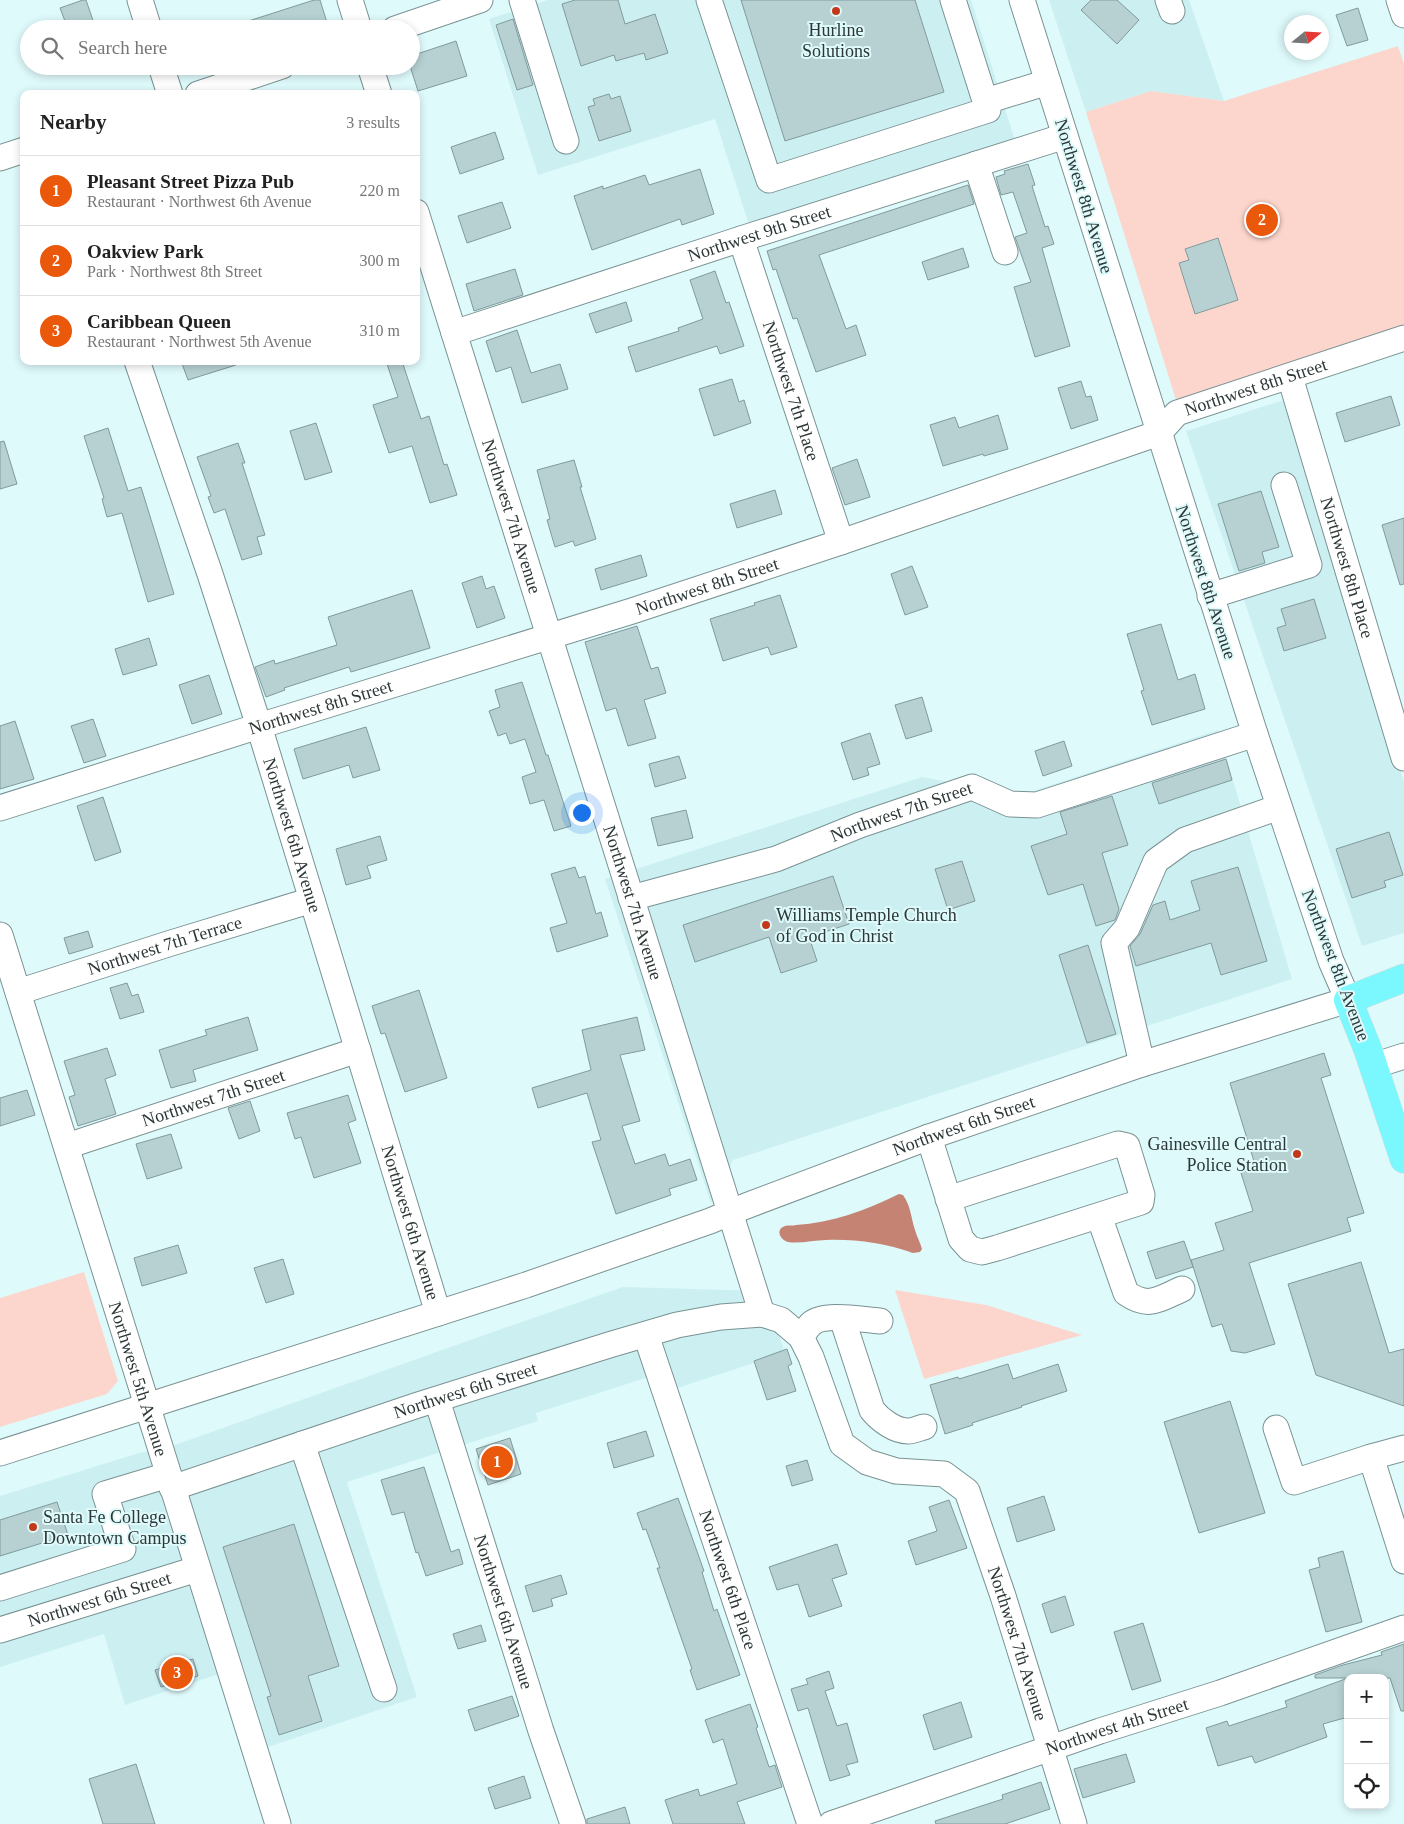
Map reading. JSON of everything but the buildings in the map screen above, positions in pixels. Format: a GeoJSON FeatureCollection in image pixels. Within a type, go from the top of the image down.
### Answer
{"type":"FeatureCollection","features":[{"type":"Feature","properties":{"kind":"main road","name":"Northwest 6th Street"},"geometry":{"type":"LineString","coordinates":[[1348,1000],[1404,978]]}},
{"type":"Feature","properties":{"kind":"main road","name":"Northwest 8th Avenue"},"geometry":{"type":"LineString","coordinates":[[1348,1000],[1402,1143]]}},
{"type":"Feature","properties":{"kind":"street"},"geometry":{"type":"LineString","coordinates":[[140,0],[146,20]]}},
{"type":"Feature","properties":{"kind":"street"},"geometry":{"type":"LineString","coordinates":[[350,0],[356,20]]}},
{"type":"Feature","properties":{"kind":"street"},"geometry":{"type":"LineString","coordinates":[[420,20],[480,0]]}},
{"type":"Feature","properties":{"kind":"street"},"geometry":{"type":"LineString","coordinates":[[522,0],[566,141]]}},
{"type":"Feature","properties":{"kind":"street"},"geometry":{"type":"LineString","coordinates":[[709,0],[769,180],[988,110],[953,0]]}},
{"type":"Feature","properties":{"kind":"street","name":"Northwest 8th Avenue"},"geometry":{"type":"LineString","coordinates":[[1022,0],[1254,734],[1331,961],[1348,1000]]}},
{"type":"Feature","properties":{"kind":"street"},"geometry":{"type":"LineString","coordinates":[[1399,0],[1404,15]]}},
{"type":"Feature","properties":{"kind":"street"},"geometry":{"type":"LineString","coordinates":[[164,75],[169,90]]}},
{"type":"Feature","properties":{"kind":"street"},"geometry":{"type":"LineString","coordinates":[[210,90],[255,75]]}},
{"type":"Feature","properties":{"kind":"street"},"geometry":{"type":"LineString","coordinates":[[373,75],[378,90]]}},
{"type":"Feature","properties":{"kind":"street"},"geometry":{"type":"LineString","coordinates":[[986,101],[1048,82]]}},
{"type":"Feature","properties":{"kind":"street","name":"Northwest 9th Street"},"geometry":{"type":"LineString","coordinates":[[454,333],[1065,136]]}},
{"type":"Feature","properties":{"kind":"street"},"geometry":{"type":"LineString","coordinates":[[0,158],[20,151]]}},
{"type":"Feature","properties":{"kind":"street"},"geometry":{"type":"LineString","coordinates":[[976,164],[1005,252]]}},
{"type":"Feature","properties":{"kind":"street","name":"Northwest 7th Avenue"},"geometry":{"type":"LineString","coordinates":[[420,225],[762,1314]]}},
{"type":"Feature","properties":{"kind":"street","name":"Northwest 7th Place"},"geometry":{"type":"LineString","coordinates":[[741,239],[841,542]]}},
{"type":"Feature","properties":{"kind":"street","name":"Northwest 8th Street"},"geometry":{"type":"LineString","coordinates":[[0,808],[549,637],[841,542],[1158,433],[1177,413],[1404,338]]}},
{"type":"Feature","properties":{"kind":"street","name":"Northwest 6th Avenue"},"geometry":{"type":"LineString","coordinates":[[138,365],[210,574],[259,726],[438,1313]]}},
{"type":"Feature","properties":{"kind":"street","name":"Northwest 8th Place"},"geometry":{"type":"LineString","coordinates":[[1290,377],[1404,758]]}},
{"type":"Feature","properties":{"kind":"street"},"geometry":{"type":"LineString","coordinates":[[1210,596],[1309,565],[1284,485]]}},
{"type":"Feature","properties":{"kind":"street","name":"Northwest 7th Street"},"geometry":{"type":"LineString","coordinates":[[631,898],[776,858],[860,825],[972,787],[1010,804],[1037,804],[1254,734]]}},
{"type":"Feature","properties":{"kind":"street"},"geometry":{"type":"LineString","coordinates":[[1142,1064],[1114,943],[1126,928],[1156,861],[1184,840],[1279,808]]}},
{"type":"Feature","properties":{"kind":"street","name":"Northwest 7th Terrace"},"geometry":{"type":"LineString","coordinates":[[10,980],[168,944],[312,900]]}},
{"type":"Feature","properties":{"kind":"street","name":"Northwest 5th Avenue"},"geometry":{"type":"LineString","coordinates":[[0,934],[10,980],[67,1146],[197,1569],[278,1824]]}},
{"type":"Feature","properties":{"kind":"street","name":"Northwest 6th Street"},"geometry":{"type":"LineString","coordinates":[[0,1453],[526,1285],[731,1212],[929,1137],[1142,1064],[1348,1000]]}},
{"type":"Feature","properties":{"kind":"street","name":"Northwest 7th Street"},"geometry":{"type":"LineString","coordinates":[[67,1146],[358,1050]]}},
{"type":"Feature","properties":{"kind":"street"},"geometry":{"type":"LineString","coordinates":[[1373,1066],[1404,1056]]}},
{"type":"Feature","properties":{"kind":"street"},"geometry":{"type":"LineString","coordinates":[[929,1137],[948,1199],[961,1239],[970,1249],[982,1252],[1099,1216],[1141,1202],[1142,1195],[1127,1146],[1118,1144],[948,1199]]}},
{"type":"Feature","properties":{"kind":"street"},"geometry":{"type":"LineString","coordinates":[[1099,1216],[1126,1293],[1137,1300],[1149,1302],[1182,1289]]}},
{"type":"Feature","properties":{"kind":"street"},"geometry":{"type":"LineString","coordinates":[[762,1314],[781,1320],[801,1337],[811,1324],[820,1319],[842,1318],[880,1321]]}},
{"type":"Feature","properties":{"kind":"street","name":"Northwest 6th Street"},"geometry":{"type":"LineString","coordinates":[[0,1588],[123,1549],[105,1494],[170,1482],[302,1444],[609,1345],[677,1325],[721,1317],[762,1314]]}},
{"type":"Feature","properties":{"kind":"street"},"geometry":{"type":"LineString","coordinates":[[842,1318],[872,1410],[877,1417],[901,1430],[909,1431],[924,1427]]}},
{"type":"Feature","properties":{"kind":"street","name":"Northwest 6th Place"},"geometry":{"type":"LineString","coordinates":[[646,1335],[810,1824]]}},
{"type":"Feature","properties":{"kind":"street","name":"Northwest 7th Avenue"},"geometry":{"type":"LineString","coordinates":[[801,1337],[812,1357],[842,1444],[867,1462],[896,1471],[944,1474],[967,1491],[1003,1596],[1074,1824]]}},
{"type":"Feature","properties":{"kind":"street","name":"Northwest 6th Avenue"},"geometry":{"type":"LineString","coordinates":[[437,1400],[540,1731],[573,1824]]}},
{"type":"Feature","properties":{"kind":"street"},"geometry":{"type":"LineString","coordinates":[[1276,1428],[1294,1482],[1404,1448]]}},
{"type":"Feature","properties":{"kind":"street"},"geometry":{"type":"LineString","coordinates":[[302,1444],[384,1690]]}},
{"type":"Feature","properties":{"kind":"street"},"geometry":{"type":"LineString","coordinates":[[1371,1458],[1403,1555]]}},
{"type":"Feature","properties":{"kind":"street","name":"Northwest 6th Street"},"geometry":{"type":"LineString","coordinates":[[0,1630],[197,1569]]}},
{"type":"Feature","properties":{"kind":"street","name":"Northwest 4th Street"},"geometry":{"type":"LineString","coordinates":[[830,1824],[1051,1748],[1237,1687],[1404,1628]]}},
{"type":"Feature","properties":{"kind":"shaded area"},"geometry":{"type":"Polygon","coordinates":[[[548,0],[971,0],[1016,144],[750,228],[715,119],[538,175],[489,19],[548,0]]]}},
{"type":"Feature","properties":{"kind":"shaded area"},"geometry":{"type":"Polygon","coordinates":[[[1049,0],[1189,0],[1224,101],[1151,91],[1086,112],[1049,0]]]}},
{"type":"Feature","properties":{"kind":"shaded area"},"geometry":{"type":"Polygon","coordinates":[[[1398,46],[1404,64],[1404,328],[1184,400],[1176,400],[1086,112],[1151,91],[1224,101],[1398,46]]]}},
{"type":"Feature","properties":{"kind":"shaded area"},"geometry":{"type":"Polygon","coordinates":[[[1284,400],[1404,782],[1404,933],[1362,946],[1186,431],[1284,400]]]}},
{"type":"Feature","properties":{"kind":"shaded area"},"geometry":{"type":"Polygon","coordinates":[[[1218,730],[1292,979],[733,1160],[711,1203],[605,879],[922,777],[1021,795],[1218,730]]]}},
{"type":"Feature","properties":{"kind":"shaded area"},"geometry":{"type":"Polygon","coordinates":[[[899,1194],[903,1195],[906,1199],[922,1249],[920,1252],[913,1253],[881,1244],[848,1240],[788,1242],[783,1239],[779,1232],[785,1226],[836,1219],[899,1194]]]}},
{"type":"Feature","properties":{"kind":"shaded area"},"geometry":{"type":"Polygon","coordinates":[[[84,1272],[118,1381],[107,1394],[0,1427],[0,1298],[84,1272]]]}},
{"type":"Feature","properties":{"kind":"shaded area"},"geometry":{"type":"Polygon","coordinates":[[[623,1287],[765,1291],[785,1353],[671,1390],[655,1375],[536,1413],[538,1421],[347,1482],[417,1697],[268,1747],[243,1666],[125,1705],[104,1634],[0,1667],[0,1496],[139,1453],[172,1446],[623,1287]]]}},
{"type":"Feature","properties":{"kind":"shaded area"},"geometry":{"type":"Polygon","coordinates":[[[895,1290],[986,1305],[1082,1335],[924,1379],[895,1290]]]}},
{"type":"Feature","properties":{"kind":"place","name":"Hurline Solutions"},"geometry":{"type":"Point","coordinates":[836,11]}},
{"type":"Feature","properties":{"kind":"place","name":"Oakview Park"},"geometry":{"type":"Point","coordinates":[1262,220]}},
{"type":"Feature","properties":{"kind":"place","name":"Williams Temple Church of God in Christ"},"geometry":{"type":"Point","coordinates":[766,925]}},
{"type":"Feature","properties":{"kind":"place","name":"Gainesville Central Police Station"},"geometry":{"type":"Point","coordinates":[1297,1154]}},
{"type":"Feature","properties":{"kind":"place","name":"Pleasant Street Pizza Pub"},"geometry":{"type":"Point","coordinates":[497,1462]}},
{"type":"Feature","properties":{"kind":"place","name":"Santa Fe College Downtown Campus"},"geometry":{"type":"Point","coordinates":[33,1527]}},
{"type":"Feature","properties":{"kind":"place","name":"Caribbean Queen"},"geometry":{"type":"Point","coordinates":[177,1673]}}]}
